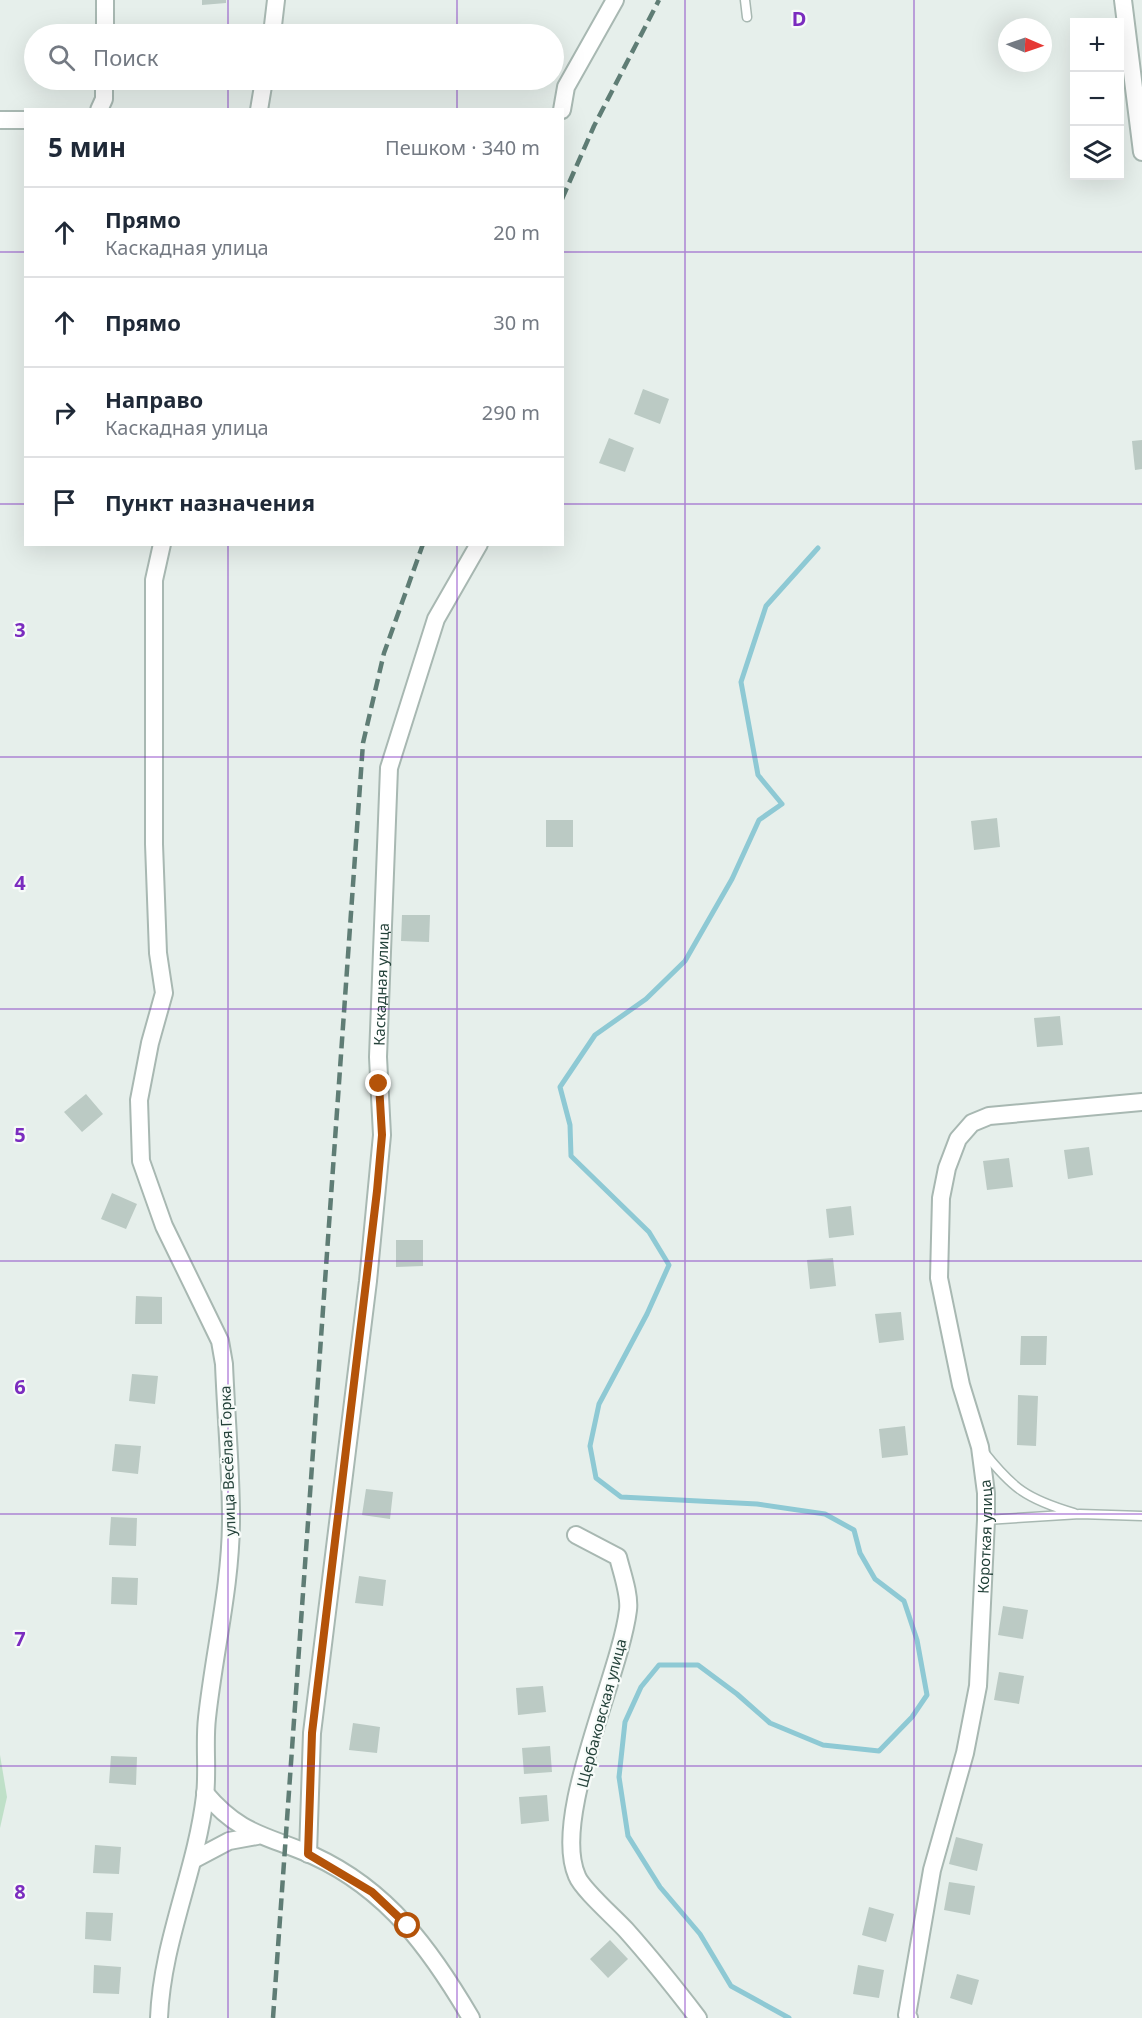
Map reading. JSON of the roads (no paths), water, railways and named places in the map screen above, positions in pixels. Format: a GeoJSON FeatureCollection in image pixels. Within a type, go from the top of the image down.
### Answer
{"type":"FeatureCollection","features":[{"type":"Feature","properties":{"kind":"street"},"geometry":{"type":"LineString","coordinates":[[105,0],[105,24]]}},
{"type":"Feature","properties":{"kind":"street"},"geometry":{"type":"LineString","coordinates":[[273,24],[276,0]]}},
{"type":"Feature","properties":{"kind":"street"},"geometry":{"type":"LineString","coordinates":[[562,108],[566,87],[615,0]]}},
{"type":"Feature","properties":{"kind":"street"},"geometry":{"type":"LineString","coordinates":[[1123,0],[1142,152]]}},
{"type":"Feature","properties":{"kind":"street"},"geometry":{"type":"LineString","coordinates":[[100,108],[104,99],[104,90]]}},
{"type":"Feature","properties":{"kind":"street"},"geometry":{"type":"LineString","coordinates":[[259,108],[262,90]]}},
{"type":"Feature","properties":{"kind":"street"},"geometry":{"type":"LineString","coordinates":[[0,120],[24,120]]}},
{"type":"Feature","properties":{"kind":"street","name":"улица Весёлая Горка"},"geometry":{"type":"LineString","coordinates":[[159,2018],[162,1979],[195,1859],[205,1793],[207,1719],[230,1548],[224,1364],[220,1341],[164,1226],[141,1161],[139,1100],[150,1043],[164,993],[158,953],[153,844],[154,580],[162,546]]}},
{"type":"Feature","properties":{"kind":"street","name":"Каскадная улица"},"geometry":{"type":"LineString","coordinates":[[308,1854],[312,1733],[368,1281],[382,1135],[378,1057],[389,768],[436,619],[477,546]]}},
{"type":"Feature","properties":{"kind":"street","name":"Короткая улица"},"geometry":{"type":"LineString","coordinates":[[909,2018],[907,2015],[932,1870],[965,1753],[978,1686],[986,1520],[986,1493],[980,1447],[961,1385],[939,1278],[941,1198],[946,1168],[958,1139],[972,1123],[989,1116],[1142,1102]]}},
{"type":"Feature","properties":{"kind":"street","name":"Щербаковская улица"},"geometry":{"type":"LineString","coordinates":[[576,1535],[618,1557],[629,1608],[612,1680],[593,1732],[575,1808],[572,1846],[577,1876],[627,1931],[698,2018]]}},
{"type":"Feature","properties":{"kind":"street"},"geometry":{"type":"LineString","coordinates":[[205,1793],[220,1811],[257,1836],[308,1854],[372,1892],[424,1944],[471,2018]]}},
{"type":"Feature","properties":{"kind":"street"},"geometry":{"type":"LineString","coordinates":[[195,1859],[229,1841],[257,1836]]}},
{"type":"Feature","properties":{"kind":"lane"},"geometry":{"type":"LineString","coordinates":[[745,0],[747,16]]}},
{"type":"Feature","properties":{"kind":"lane"},"geometry":{"type":"LineString","coordinates":[[980,1447],[1008,1483],[1042,1503],[1080,1514]]}},
{"type":"Feature","properties":{"kind":"lane"},"geometry":{"type":"LineString","coordinates":[[986,1520],[1080,1514],[1142,1516]]}},
{"type":"Feature","properties":{"kind":"waterway"},"geometry":{"type":"LineString","coordinates":[[789,2018],[731,1986],[700,1934],[660,1887],[628,1836],[619,1777],[625,1722],[641,1687],[659,1665],[698,1665],[737,1694],[770,1723],[823,1745],[879,1751],[912,1717],[927,1695],[917,1640],[904,1601],[875,1579],[860,1553],[854,1530],[825,1514],[757,1504],[621,1497],[596,1478],[590,1446],[599,1404],[647,1314],[669,1265],[649,1232],[571,1156],[570,1125],[560,1087],[595,1035],[646,999],[685,961],[732,879],[759,820],[782,804],[758,775],[741,682],[766,606],[818,548]]}},
{"type":"Feature","properties":{"kind":"railway"},"geometry":{"type":"LineString","coordinates":[[564,194],[594,126],[659,0]]}},
{"type":"Feature","properties":{"kind":"railway"},"geometry":{"type":"LineString","coordinates":[[273,2018],[363,743],[384,653],[422,546]]}}]}
